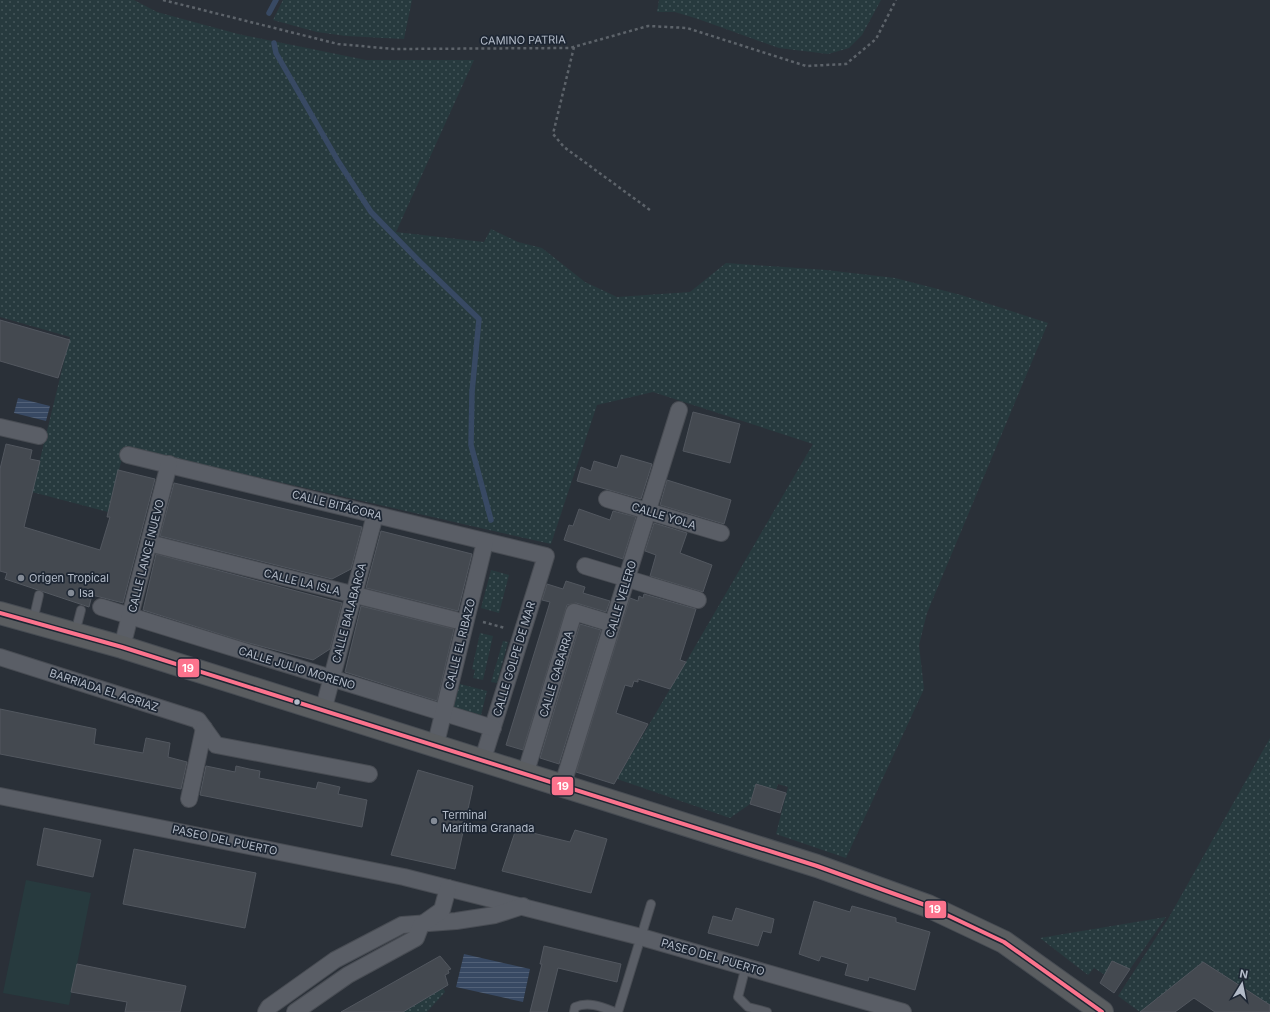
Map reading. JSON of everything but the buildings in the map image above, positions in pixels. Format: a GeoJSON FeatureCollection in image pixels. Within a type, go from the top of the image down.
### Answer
{"type":"FeatureCollection","features":[{"type":"Feature","properties":{"kind":"highway"},"geometry":{"type":"LineString","coordinates":[[0,613],[122,647],[482,762],[817,866],[928,906],[1004,942],[1102,1012]]}},
{"type":"Feature","properties":{"kind":"street","name":"CALLE VELERO"},"geometry":{"type":"LineString","coordinates":[[562,787],[679,410]]}},
{"type":"Feature","properties":{"kind":"street"},"geometry":{"type":"LineString","coordinates":[[0,427],[39,436]]}},
{"type":"Feature","properties":{"kind":"street","name":"CALLE BITÁCORA"},"geometry":{"type":"LineString","coordinates":[[128,455],[546,556]]}},
{"type":"Feature","properties":{"kind":"street","name":"CALLE LANCE NUEVO"},"geometry":{"type":"LineString","coordinates":[[122,647],[169,464]]}},
{"type":"Feature","properties":{"kind":"street","name":"CALLE YOLA"},"geometry":{"type":"LineString","coordinates":[[607,499],[721,533]]}},
{"type":"Feature","properties":{"kind":"street","name":"CALLE BALABARCA"},"geometry":{"type":"LineString","coordinates":[[323,711],[375,515]]}},
{"type":"Feature","properties":{"kind":"street","name":"CALLE EL RIBAZO"},"geometry":{"type":"LineString","coordinates":[[435,747],[444,713],[461,619],[485,542]]}},
{"type":"Feature","properties":{"kind":"street","name":"CALLE LA ISLA"},"geometry":{"type":"LineString","coordinates":[[149,543],[354,595],[461,619]]}},
{"type":"Feature","properties":{"kind":"street","name":"CALLE GOLPE DE MAR"},"geometry":{"type":"LineString","coordinates":[[482,762],[546,556]]}},
{"type":"Feature","properties":{"kind":"street"},"geometry":{"type":"LineString","coordinates":[[585,566],[698,600]]}},
{"type":"Feature","properties":{"kind":"street","name":"CALLE JULIO MORENO"},"geometry":{"type":"LineString","coordinates":[[101,607],[492,728]]}},
{"type":"Feature","properties":{"kind":"street","name":"CALLE GABARRA"},"geometry":{"type":"LineString","coordinates":[[525,775],[574,612],[613,624]]}},
{"type":"Feature","properties":{"kind":"street","name":"BARRIADA EL AGRIAZ"},"geometry":{"type":"LineString","coordinates":[[0,657],[198,720],[216,745],[369,774]]}},
{"type":"Feature","properties":{"kind":"street"},"geometry":{"type":"LineString","coordinates":[[189,799],[204,728]]}},
{"type":"Feature","properties":{"kind":"street","name":"PASEO DEL PUERTO"},"geometry":{"type":"LineString","coordinates":[[0,796],[404,877],[641,937],[903,1012]]}},
{"type":"Feature","properties":{"kind":"street"},"geometry":{"type":"LineString","coordinates":[[295,1012],[348,975],[416,938],[421,925],[442,910],[448,888]]}},
{"type":"Feature","properties":{"kind":"street"},"geometry":{"type":"LineString","coordinates":[[266,1012],[269,1007],[335,960],[402,925],[421,925],[495,915],[522,906]]}},
{"type":"Feature","properties":{"kind":"lane"},"geometry":{"type":"LineString","coordinates":[[32,622],[39,595]]}},
{"type":"Feature","properties":{"kind":"lane"},"geometry":{"type":"LineString","coordinates":[[75,634],[82,610]]}},
{"type":"Feature","properties":{"kind":"lane"},"geometry":{"type":"LineString","coordinates":[[574,1012],[575,1007],[584,1003],[617,1012],[651,904]]}},
{"type":"Feature","properties":{"kind":"lane"},"geometry":{"type":"LineString","coordinates":[[746,966],[738,997],[748,1007],[767,1012]]}},
{"type":"Feature","properties":{"kind":"path","name":"CAMINO PATRIA"},"geometry":{"type":"LineString","coordinates":[[163,0],[338,44],[394,49],[574,47],[648,26],[687,28],[806,66],[846,64],[876,39],[896,0]]}},
{"type":"Feature","properties":{"kind":"path"},"geometry":{"type":"LineString","coordinates":[[574,47],[553,134],[564,147],[650,210]]}},
{"type":"Feature","properties":{"kind":"path"},"geometry":{"type":"LineString","coordinates":[[461,619],[522,632]]}},
{"type":"Feature","properties":{"kind":"green space"},"geometry":{"type":"Polygon","coordinates":[[[0,0],[134,0],[157,12],[238,34],[366,60],[474,60],[396,232],[484,242],[491,229],[518,242],[542,248],[585,282],[617,297],[690,292],[726,263],[826,270],[895,278],[961,295],[1048,323],[927,613],[919,645],[924,689],[846,858],[776,834],[788,787],[778,784],[776,790],[756,784],[750,804],[730,818],[617,779],[813,444],[653,392],[597,405],[551,544],[125,447],[108,512],[32,492],[70,337],[0,317],[0,0]]]}},
{"type":"Feature","properties":{"kind":"green space"},"geometry":{"type":"Polygon","coordinates":[[[283,0],[412,0],[404,39],[346,36],[317,32],[273,20],[283,0]]]}},
{"type":"Feature","properties":{"kind":"green space"},"geometry":{"type":"Polygon","coordinates":[[[659,0],[881,0],[862,35],[849,48],[828,54],[779,48],[675,12],[657,12],[659,0]]]}},
{"type":"Feature","properties":{"kind":"green space"},"geometry":{"type":"Polygon","coordinates":[[[491,570],[509,575],[499,613],[481,608],[491,570]]]}},
{"type":"Feature","properties":{"kind":"green space"},"geometry":{"type":"Polygon","coordinates":[[[480,633],[493,636],[483,680],[473,678],[475,670],[472,669],[480,633]]]}},
{"type":"Feature","properties":{"kind":"green space"},"geometry":{"type":"Polygon","coordinates":[[[503,641],[508,642],[497,683],[491,682],[503,641]]]}},
{"type":"Feature","properties":{"kind":"green space"},"geometry":{"type":"Polygon","coordinates":[[[460,684],[487,691],[481,715],[453,707],[460,684]]]}},
{"type":"Feature","properties":{"kind":"green space"},"geometry":{"type":"Polygon","coordinates":[[[1270,738],[1270,1005],[1204,962],[1140,1012],[1118,996],[1168,919],[1270,738]]]}},
{"type":"Feature","properties":{"kind":"green space"},"geometry":{"type":"Polygon","coordinates":[[[26,880],[91,893],[69,1005],[3,993],[26,880]]]}},
{"type":"Feature","properties":{"kind":"green space"},"geometry":{"type":"Polygon","coordinates":[[[1166,917],[1130,969],[1112,961],[1105,975],[1094,968],[1088,975],[1040,938],[1166,917]]]}},
{"type":"Feature","properties":{"kind":"green space"},"geometry":{"type":"Polygon","coordinates":[[[443,988],[445,992],[427,1012],[403,1012],[443,988]]]}},
{"type":"Feature","properties":{"kind":"water"},"geometry":{"type":"Polygon","coordinates":[[[18,398],[50,406],[46,421],[14,413],[18,398]]]}},
{"type":"Feature","properties":{"kind":"water"},"geometry":{"type":"Polygon","coordinates":[[[464,954],[530,969],[523,1002],[456,987],[464,954]]]}},
{"type":"Feature","properties":{"kind":"waterway"},"geometry":{"type":"LineString","coordinates":[[269,13],[276,0]]}},
{"type":"Feature","properties":{"kind":"waterway"},"geometry":{"type":"LineString","coordinates":[[274,43],[276,53],[338,161],[371,212],[479,319],[472,392],[471,445],[491,520]]}},
{"type":"Feature","properties":{"kind":"transit line","name":"19"},"geometry":{"type":"LineString","coordinates":[[0,613],[122,647],[817,866],[928,906],[1004,942],[1102,1012]]}},
{"type":"Feature","properties":{"kind":"place","name":"Origen Tropical"},"geometry":{"type":"Point","coordinates":[21,578]}},
{"type":"Feature","properties":{"kind":"place","name":"Isa"},"geometry":{"type":"Point","coordinates":[71,593]}},
{"type":"Feature","properties":{"kind":"place","name":"Terminal Marítima Granada"},"geometry":{"type":"Point","coordinates":[434,821]}}]}
